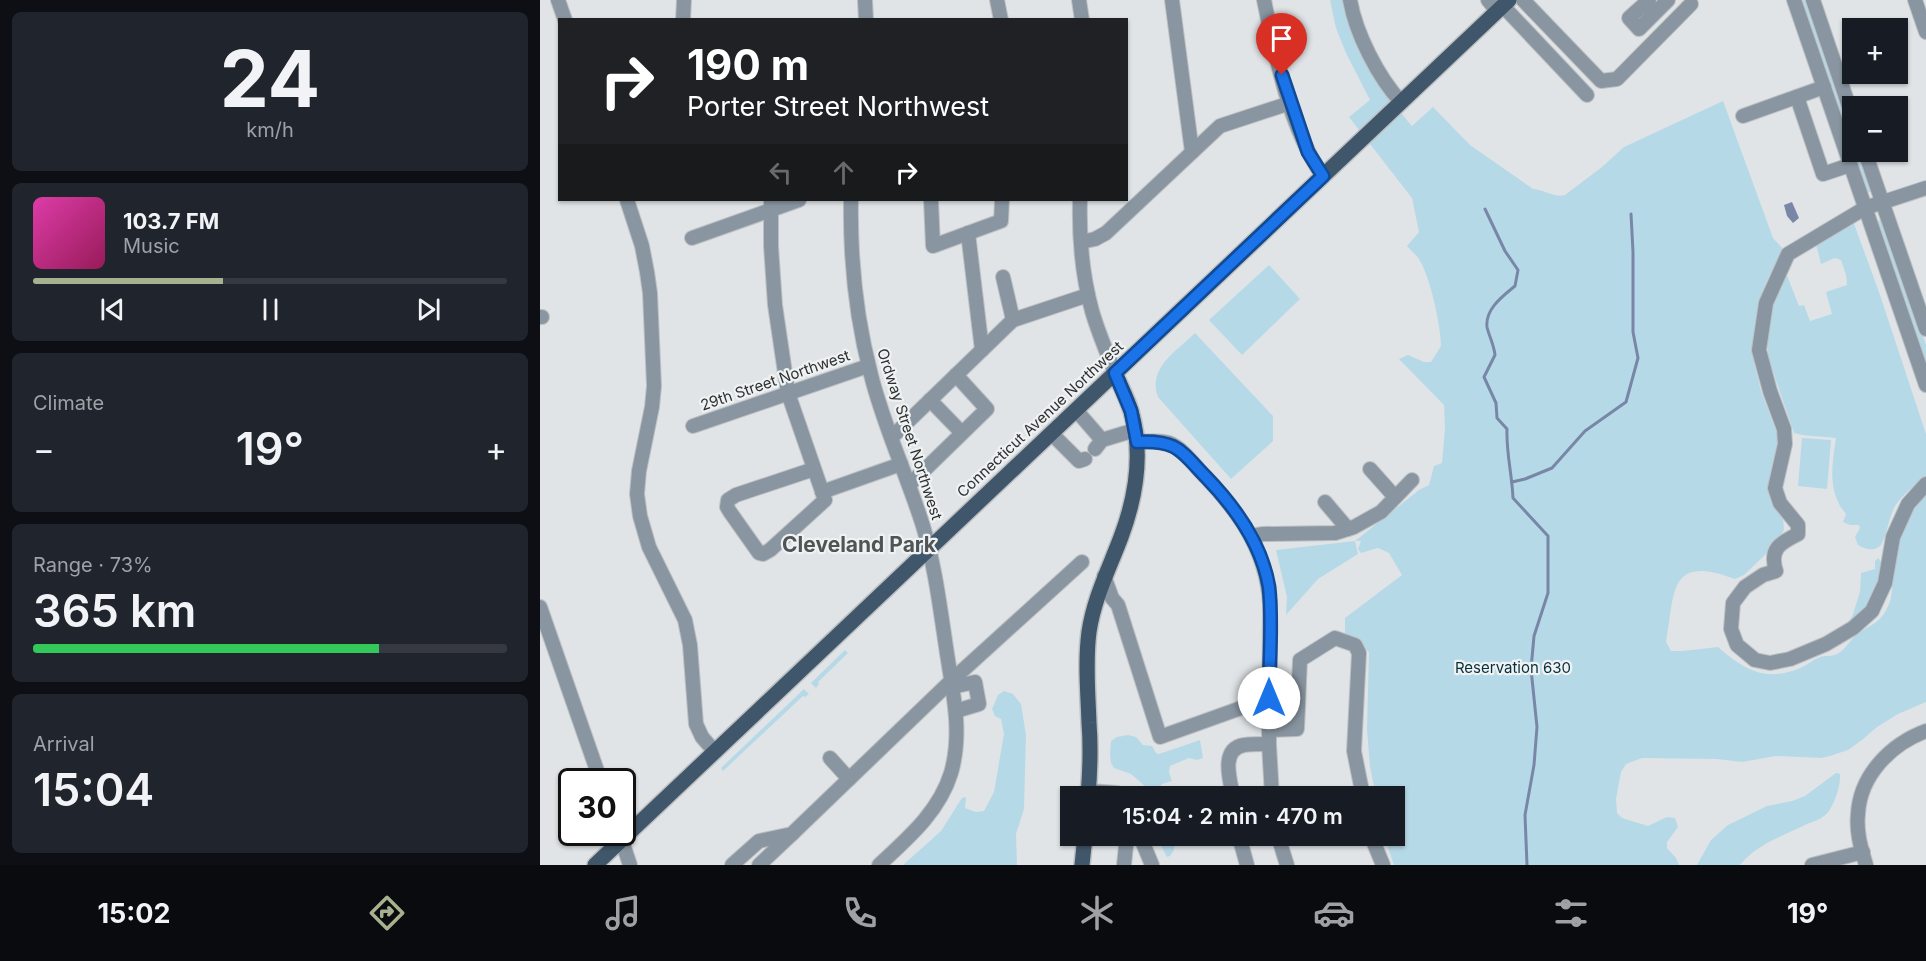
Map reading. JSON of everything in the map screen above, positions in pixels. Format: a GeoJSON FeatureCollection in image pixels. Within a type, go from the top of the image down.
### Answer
{"type":"FeatureCollection","features":[{"type":"Feature","properties":{"kind":"main road","name":"Connecticut Avenue Northwest"},"geometry":{"type":"LineString","coordinates":[[636,822],[715,752],[1323,176],[1499,4]]}},
{"type":"Feature","properties":{"kind":"main road"},"geometry":{"type":"LineString","coordinates":[[1089,786],[1090,726],[1087,679],[1092,613],[1104,576],[1121,537],[1135,482],[1136,436],[1131,411],[1115,373]]}},
{"type":"Feature","properties":{"kind":"main road","name":"Connecticut Avenue Northwest"},"geometry":{"type":"LineString","coordinates":[[596,865],[612,846]]}},
{"type":"Feature","properties":{"kind":"main road"},"geometry":{"type":"LineString","coordinates":[[1082,865],[1084,846]]}},
{"type":"Feature","properties":{"kind":"street"},"geometry":{"type":"LineString","coordinates":[[558,0],[564,18]]}},
{"type":"Feature","properties":{"kind":"street"},"geometry":{"type":"LineString","coordinates":[[683,18],[684,0]]}},
{"type":"Feature","properties":{"kind":"street"},"geometry":{"type":"LineString","coordinates":[[865,0],[866,18]]}},
{"type":"Feature","properties":{"kind":"street"},"geometry":{"type":"LineString","coordinates":[[997,0],[1001,18]]}},
{"type":"Feature","properties":{"kind":"street"},"geometry":{"type":"LineString","coordinates":[[1079,0],[1082,18]]}},
{"type":"Feature","properties":{"kind":"street"},"geometry":{"type":"LineString","coordinates":[[1172,0],[1192,152]]}},
{"type":"Feature","properties":{"kind":"street"},"geometry":{"type":"LineString","coordinates":[[1264,0],[1290,103],[1308,152],[1323,176]]}},
{"type":"Feature","properties":{"kind":"street"},"geometry":{"type":"LineString","coordinates":[[1350,0],[1357,26],[1368,51],[1386,86],[1401,102]]}},
{"type":"Feature","properties":{"kind":"street"},"geometry":{"type":"LineString","coordinates":[[1523,0],[1601,81],[1617,79],[1691,4]]}},
{"type":"Feature","properties":{"kind":"street"},"geometry":{"type":"LineString","coordinates":[[1649,0],[1629,18],[1639,29],[1668,0]]}},
{"type":"Feature","properties":{"kind":"street"},"geometry":{"type":"LineString","coordinates":[[1794,0],[1926,384]]}},
{"type":"Feature","properties":{"kind":"street"},"geometry":{"type":"LineString","coordinates":[[1813,0],[1846,96]]}},
{"type":"Feature","properties":{"kind":"street"},"geometry":{"type":"LineString","coordinates":[[1915,0],[1926,32]]}},
{"type":"Feature","properties":{"kind":"street"},"geometry":{"type":"LineString","coordinates":[[1499,4],[1587,95]]}},
{"type":"Feature","properties":{"kind":"street"},"geometry":{"type":"LineString","coordinates":[[1743,117],[1824,87]]}},
{"type":"Feature","properties":{"kind":"street"},"geometry":{"type":"LineString","coordinates":[[1797,97],[1823,174],[1850,165]]}},
{"type":"Feature","properties":{"kind":"street"},"geometry":{"type":"LineString","coordinates":[[1081,242],[1095,239],[1106,233],[1220,126],[1290,103]]}},
{"type":"Feature","properties":{"kind":"street"},"geometry":{"type":"LineString","coordinates":[[1868,162],[1926,329]]}},
{"type":"Feature","properties":{"kind":"street"},"geometry":{"type":"LineString","coordinates":[[1926,188],[1865,208],[1788,254],[1766,303],[1759,350],[1770,391],[1784,429],[1785,444],[1775,488],[1780,503],[1798,525],[1798,534],[1785,540],[1774,552],[1773,561],[1776,571],[1763,574],[1745,587],[1733,603],[1731,629],[1737,645],[1755,660],[1770,663],[1790,659],[1826,644],[1853,628],[1872,611],[1885,582],[1893,537],[1908,504],[1926,484]]}},
{"type":"Feature","properties":{"kind":"street"},"geometry":{"type":"LineString","coordinates":[[627,201],[642,246],[650,293],[653,402],[639,471],[640,516],[649,547],[685,620],[690,645],[696,724],[698,731],[715,752]]}},
{"type":"Feature","properties":{"kind":"street"},"geometry":{"type":"LineString","coordinates":[[692,237],[771,204],[792,201]]}},
{"type":"Feature","properties":{"kind":"street","name":"Ordway Street Northwest"},"geometry":{"type":"LineString","coordinates":[[851,201],[854,280],[868,366],[929,549],[956,711],[955,752],[951,774],[941,797],[918,828],[879,865]]}},
{"type":"Feature","properties":{"kind":"street"},"geometry":{"type":"LineString","coordinates":[[931,201],[933,246],[1001,221],[1002,201]]}},
{"type":"Feature","properties":{"kind":"street"},"geometry":{"type":"LineString","coordinates":[[1080,201],[1081,242],[1088,295],[1115,373]]}},
{"type":"Feature","properties":{"kind":"street"},"geometry":{"type":"LineString","coordinates":[[771,204],[775,305],[788,393],[825,500],[770,550],[763,554],[759,553],[727,507],[728,500],[736,495],[814,469]]}},
{"type":"Feature","properties":{"kind":"street"},"geometry":{"type":"LineString","coordinates":[[968,233],[982,350]]}},
{"type":"Feature","properties":{"kind":"street"},"geometry":{"type":"LineString","coordinates":[[1003,277],[1013,320]]}},
{"type":"Feature","properties":{"kind":"street"},"geometry":{"type":"LineString","coordinates":[[892,437],[1013,320],[1088,295]]}},
{"type":"Feature","properties":{"kind":"street","name":"29th Street Northwest"},"geometry":{"type":"LineString","coordinates":[[693,426],[868,366]]}},
{"type":"Feature","properties":{"kind":"street"},"geometry":{"type":"LineString","coordinates":[[909,485],[987,409],[956,375]]}},
{"type":"Feature","properties":{"kind":"street"},"geometry":{"type":"LineString","coordinates":[[930,400],[962,433]]}},
{"type":"Feature","properties":{"kind":"street"},"geometry":{"type":"LineString","coordinates":[[1076,410],[1094,449]]}},
{"type":"Feature","properties":{"kind":"street"},"geometry":{"type":"LineString","coordinates":[[1051,433],[1079,461],[1094,449],[1136,436],[1163,442],[1181,450],[1230,503],[1251,536],[1264,568],[1269,589],[1269,737],[1271,786]]}},
{"type":"Feature","properties":{"kind":"street"},"geometry":{"type":"LineString","coordinates":[[822,492],[901,464]]}},
{"type":"Feature","properties":{"kind":"street"},"geometry":{"type":"LineString","coordinates":[[1370,469],[1395,496]]}},
{"type":"Feature","properties":{"kind":"street"},"geometry":{"type":"LineString","coordinates":[[1251,536],[1335,533],[1348,529],[1381,512],[1412,480]]}},
{"type":"Feature","properties":{"kind":"street"},"geometry":{"type":"LineString","coordinates":[[1325,502],[1348,529]]}},
{"type":"Feature","properties":{"kind":"street"},"geometry":{"type":"LineString","coordinates":[[759,865],[1082,562]]}},
{"type":"Feature","properties":{"kind":"street"},"geometry":{"type":"LineString","coordinates":[[1104,576],[1112,598],[1118,605],[1160,737],[1269,698]]}},
{"type":"Feature","properties":{"kind":"street"},"geometry":{"type":"LineString","coordinates":[[540,607],[596,768]]}},
{"type":"Feature","properties":{"kind":"street"},"geometry":{"type":"LineString","coordinates":[[1231,786],[1228,765],[1234,750],[1243,745],[1297,729],[1300,660],[1335,638],[1355,645],[1359,652],[1354,751],[1361,786]]}},
{"type":"Feature","properties":{"kind":"street"},"geometry":{"type":"LineString","coordinates":[[952,684],[975,682],[979,704],[956,711]]}},
{"type":"Feature","properties":{"kind":"street"},"geometry":{"type":"LineString","coordinates":[[1820,864],[1864,859],[1859,837],[1858,815],[1863,790],[1870,776],[1884,759],[1904,741],[1926,731]]}},
{"type":"Feature","properties":{"kind":"street"},"geometry":{"type":"LineString","coordinates":[[830,758],[849,779]]}},
{"type":"Feature","properties":{"kind":"street"},"geometry":{"type":"LineString","coordinates":[[732,865],[759,841],[792,834]]}},
{"type":"Feature","properties":{"kind":"street"},"geometry":{"type":"LineString","coordinates":[[623,846],[630,865]]}},
{"type":"Feature","properties":{"kind":"street"},"geometry":{"type":"LineString","coordinates":[[1124,865],[1126,846]]}},
{"type":"Feature","properties":{"kind":"street"},"geometry":{"type":"LineString","coordinates":[[1144,846],[1152,865]]}},
{"type":"Feature","properties":{"kind":"street"},"geometry":{"type":"LineString","coordinates":[[1242,846],[1247,865]]}},
{"type":"Feature","properties":{"kind":"street"},"geometry":{"type":"LineString","coordinates":[[1281,846],[1287,865]]}},
{"type":"Feature","properties":{"kind":"street"},"geometry":{"type":"LineString","coordinates":[[1375,846],[1383,865]]}},
{"type":"Feature","properties":{"kind":"green space","name":"Reservation 630"},"geometry":{"type":"Polygon","coordinates":[[[1330,0],[1343,0],[1344,4],[1346,3],[1353,36],[1364,61],[1378,84],[1412,126],[1433,107],[1470,145],[1533,189],[1554,195],[1565,195],[1624,147],[1723,101],[1773,238],[1784,250],[1779,257],[1781,263],[1770,274],[1765,285],[1755,341],[1754,362],[1761,391],[1778,436],[1778,450],[1768,486],[1772,501],[1783,520],[1784,529],[1766,554],[1744,575],[1735,579],[1713,572],[1697,571],[1686,575],[1678,583],[1671,608],[1666,642],[1671,651],[1718,647],[1737,662],[1766,674],[1788,672],[1820,657],[1832,656],[1840,652],[1854,637],[1879,620],[1885,612],[1890,600],[1892,569],[1897,544],[1909,517],[1926,494],[1926,702],[1898,714],[1848,750],[1821,758],[1776,756],[1742,762],[1717,759],[1642,758],[1626,764],[1621,772],[1616,799],[1617,813],[1622,818],[1648,826],[1667,817],[1675,818],[1678,827],[1667,842],[1667,848],[1679,865],[1394,865],[1387,846],[1405,846],[1405,786],[1374,786],[1367,729],[1369,652],[1345,635],[1345,618],[1402,575],[1389,553],[1378,548],[1361,553],[1358,549],[1361,541],[1355,541],[1419,490],[1429,485],[1434,466],[1442,463],[1444,405],[1399,359],[1408,355],[1424,362],[1431,362],[1441,346],[1441,337],[1428,278],[1419,259],[1407,246],[1419,232],[1412,198],[1349,117],[1370,100],[1336,28],[1330,0]]]}},
{"type":"Feature","properties":{"kind":"green space"},"geometry":{"type":"Polygon","coordinates":[[[1794,0],[1808,0],[1842,101],[1842,127],[1794,0]]]}},
{"type":"Feature","properties":{"kind":"green space"},"geometry":{"type":"Polygon","coordinates":[[[1855,162],[1863,162],[1871,186],[1871,191],[1867,193],[1855,162]]]}},
{"type":"Feature","properties":{"kind":"green space"},"geometry":{"type":"Polygon","coordinates":[[[1877,220],[1882,221],[1885,225],[1926,345],[1926,379],[1875,224],[1877,220]]]}},
{"type":"Feature","properties":{"kind":"green space"},"geometry":{"type":"Polygon","coordinates":[[[1853,221],[1926,434],[1926,477],[1898,501],[1882,543],[1872,549],[1858,545],[1855,537],[1860,528],[1859,525],[1843,522],[1846,514],[1836,496],[1832,478],[1836,438],[1794,433],[1768,357],[1767,335],[1772,301],[1786,273],[1799,306],[1804,305],[1810,321],[1832,314],[1826,292],[1847,285],[1846,275],[1841,260],[1835,258],[1821,264],[1816,244],[1853,221]]]}},
{"type":"Feature","properties":{"kind":"green space"},"geometry":{"type":"Polygon","coordinates":[[[1269,265],[1300,299],[1242,355],[1209,320],[1269,265]]]}},
{"type":"Feature","properties":{"kind":"green space"},"geometry":{"type":"Polygon","coordinates":[[[1195,333],[1273,416],[1273,441],[1231,479],[1158,397],[1156,387],[1160,369],[1172,354],[1195,333]]]}},
{"type":"Feature","properties":{"kind":"green space"},"geometry":{"type":"Polygon","coordinates":[[[1802,438],[1831,440],[1827,489],[1798,486],[1802,438]]]}},
{"type":"Feature","properties":{"kind":"green space"},"geometry":{"type":"Polygon","coordinates":[[[1355,541],[1358,554],[1318,579],[1286,615],[1287,597],[1276,550],[1355,541]]]}},
{"type":"Feature","properties":{"kind":"green space"},"geometry":{"type":"Polygon","coordinates":[[[1878,558],[1881,562],[1877,584],[1871,599],[1862,611],[1845,626],[1852,617],[1860,592],[1861,573],[1875,569],[1875,561],[1878,558]]]}},
{"type":"Feature","properties":{"kind":"green space"},"geometry":{"type":"Polygon","coordinates":[[[845,650],[848,653],[818,682],[816,688],[811,683],[845,650]]]}},
{"type":"Feature","properties":{"kind":"green space"},"geometry":{"type":"Polygon","coordinates":[[[804,689],[809,694],[803,696],[723,771],[721,768],[804,689]]]}},
{"type":"Feature","properties":{"kind":"green space"},"geometry":{"type":"Polygon","coordinates":[[[1004,691],[1013,694],[1021,704],[1026,735],[1024,809],[1016,834],[1017,865],[903,865],[941,831],[962,798],[966,797],[965,808],[976,812],[984,811],[994,792],[1004,734],[1001,719],[995,716],[992,709],[998,695],[1004,691]]]}},
{"type":"Feature","properties":{"kind":"green space"},"geometry":{"type":"Polygon","coordinates":[[[1128,735],[1136,737],[1143,745],[1152,746],[1159,754],[1200,740],[1203,758],[1197,760],[1189,758],[1170,766],[1172,781],[1160,786],[1145,786],[1131,774],[1114,768],[1111,763],[1111,741],[1128,735]]]}},
{"type":"Feature","properties":{"kind":"green space"},"geometry":{"type":"Polygon","coordinates":[[[1836,773],[1840,774],[1838,791],[1830,809],[1822,817],[1762,846],[1740,865],[1697,865],[1711,840],[1728,825],[1767,806],[1805,796],[1836,773]]]}},
{"type":"Feature","properties":{"kind":"green space"},"geometry":{"type":"Polygon","coordinates":[[[1161,846],[1174,846],[1174,850],[1167,857],[1161,846]]]}},
{"type":"Feature","properties":{"kind":"shaded area"},"geometry":{"type":"Polygon","coordinates":[[[1792,202],[1799,218],[1793,223],[1787,216],[1784,205],[1792,202]]]}},
{"type":"Feature","properties":{"kind":"waterway"},"geometry":{"type":"LineString","coordinates":[[1485,209],[1505,251],[1518,270],[1515,286],[1496,304],[1487,320],[1495,355],[1484,377],[1496,403],[1497,418],[1507,429],[1513,498],[1548,536],[1548,593],[1534,636],[1531,669],[1537,727],[1534,765],[1525,815],[1527,865]]}},
{"type":"Feature","properties":{"kind":"waterway"},"geometry":{"type":"LineString","coordinates":[[1512,482],[1552,468],[1585,431],[1626,402],[1638,358],[1633,332],[1631,214]]}},
{"type":"Feature","properties":{"kind":"district","name":"Cleveland Park"},"geometry":{"type":"Point","coordinates":[859,544]}},
{"type":"Feature","properties":{"kind":"route"},"geometry":{"type":"LineString","coordinates":[[1269,698],[1269,589],[1264,568],[1251,536],[1230,503],[1181,450],[1163,442],[1137,442],[1131,411],[1115,373],[1323,176],[1308,152],[1282,75]]}}]}
